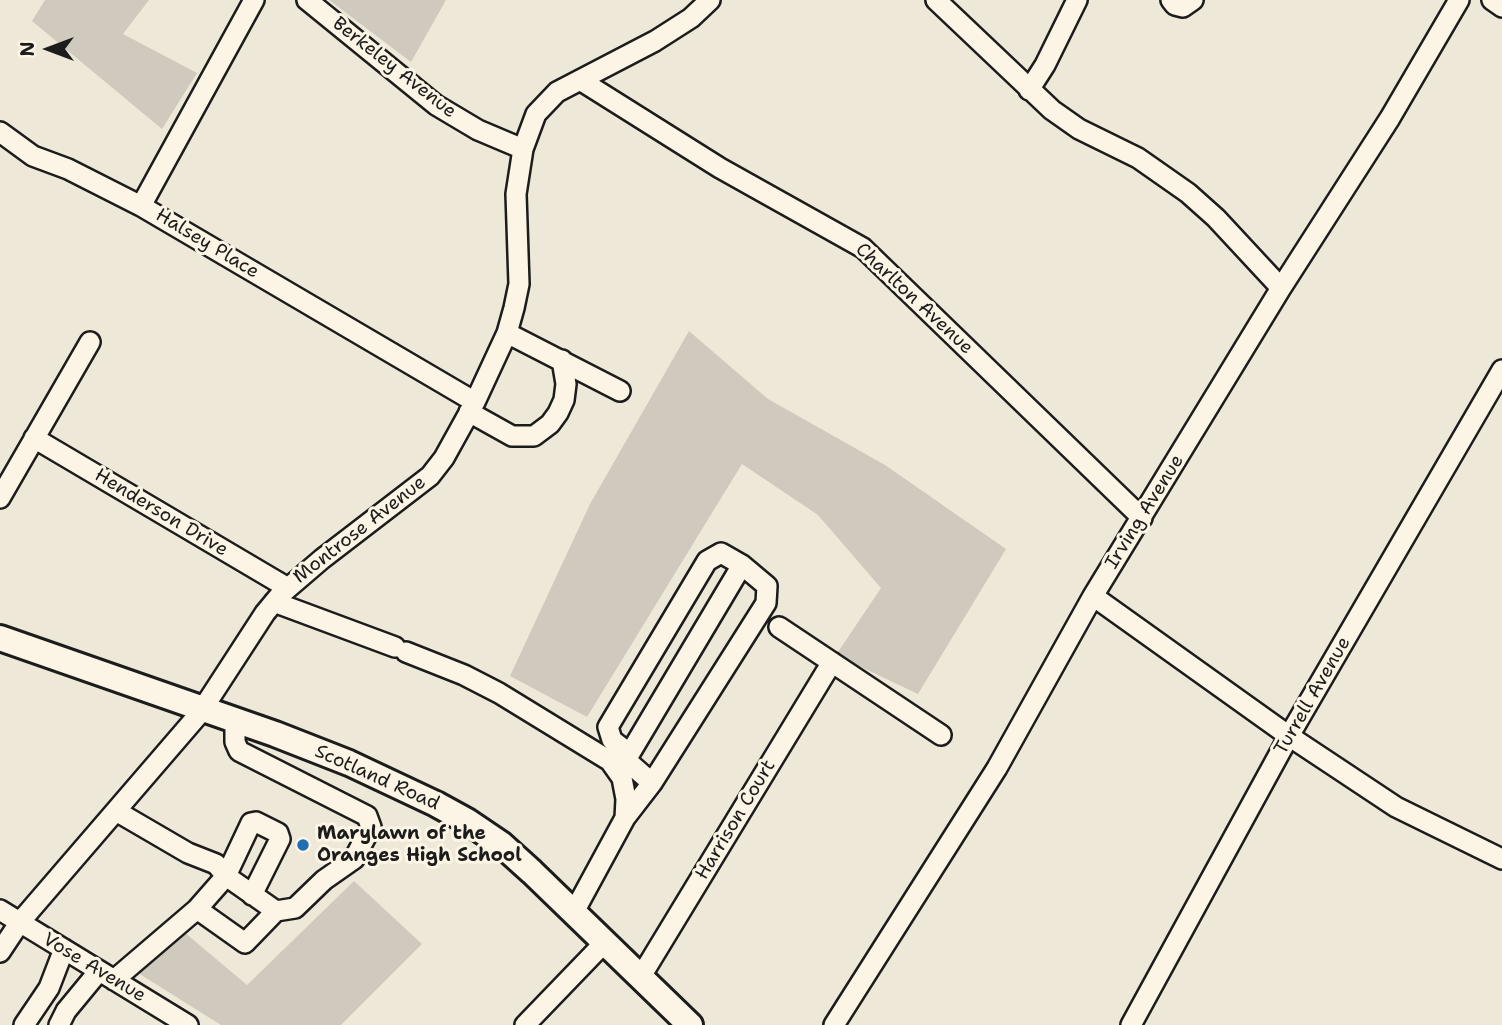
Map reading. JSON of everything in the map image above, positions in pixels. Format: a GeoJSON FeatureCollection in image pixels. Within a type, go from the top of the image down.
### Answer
{"type":"FeatureCollection","features":[{"type":"Feature","properties":{"kind":"main road","name":"Scotland Road"},"geometry":{"type":"LineString","coordinates":[[0,638],[349,763],[457,815],[501,844],[690,1025]]}},
{"type":"Feature","properties":{"kind":"street","name":"Halsey Place"},"geometry":{"type":"LineString","coordinates":[[254,0],[141,205],[472,407]]}},
{"type":"Feature","properties":{"kind":"street","name":"Berkeley Avenue"},"geometry":{"type":"LineString","coordinates":[[307,0],[436,105],[478,130],[523,149]]}},
{"type":"Feature","properties":{"kind":"street","name":"Montrose Avenue"},"geometry":{"type":"LineString","coordinates":[[0,953],[20,922],[203,709],[281,595],[430,476],[444,458],[507,333],[519,284],[516,194],[523,149],[536,114],[557,92],[655,41],[691,18],[710,0]]}},
{"type":"Feature","properties":{"kind":"street"},"geometry":{"type":"LineString","coordinates":[[936,0],[1029,90],[1079,129],[1138,158],[1188,193],[1216,218],[1281,288]]}},
{"type":"Feature","properties":{"kind":"street"},"geometry":{"type":"LineString","coordinates":[[1029,90],[1045,65],[1077,0]]}},
{"type":"Feature","properties":{"kind":"street"},"geometry":{"type":"LineString","coordinates":[[1171,0],[1182,7],[1193,0]]}},
{"type":"Feature","properties":{"kind":"street","name":"Irving Avenue"},"geometry":{"type":"LineString","coordinates":[[834,1025],[997,768],[1093,596],[1281,288],[1391,118],[1459,0]]}},
{"type":"Feature","properties":{"kind":"street"},"geometry":{"type":"LineString","coordinates":[[1492,0],[1502,7]]}},
{"type":"Feature","properties":{"kind":"street","name":"Charlton Avenue"},"geometry":{"type":"LineString","coordinates":[[580,80],[720,168],[863,248],[1142,518]]}},
{"type":"Feature","properties":{"kind":"street"},"geometry":{"type":"LineString","coordinates":[[0,132],[33,156],[68,169],[141,205]]}},
{"type":"Feature","properties":{"kind":"street"},"geometry":{"type":"LineString","coordinates":[[507,333],[620,391]]}},
{"type":"Feature","properties":{"kind":"street"},"geometry":{"type":"LineString","coordinates":[[0,498],[90,342]]}},
{"type":"Feature","properties":{"kind":"street"},"geometry":{"type":"LineString","coordinates":[[472,407],[512,436],[534,436],[550,424],[564,400],[566,384],[562,360]]}},
{"type":"Feature","properties":{"kind":"street","name":"Turrell Avenue"},"geometry":{"type":"LineString","coordinates":[[1131,1025],[1289,736],[1502,370]]}},
{"type":"Feature","properties":{"kind":"street","name":"Henderson Drive"},"geometry":{"type":"LineString","coordinates":[[34,438],[281,595],[464,674],[499,692],[610,761],[623,760],[652,783]]}},
{"type":"Feature","properties":{"kind":"street"},"geometry":{"type":"LineString","coordinates":[[574,912],[626,808],[652,783],[766,603],[767,586],[742,565],[721,553],[707,561],[608,727],[623,760]]}},
{"type":"Feature","properties":{"kind":"street"},"geometry":{"type":"LineString","coordinates":[[626,808],[622,778],[623,760],[742,565]]}},
{"type":"Feature","properties":{"kind":"street"},"geometry":{"type":"LineString","coordinates":[[1093,596],[1289,736],[1396,807],[1502,859]]}},
{"type":"Feature","properties":{"kind":"street"},"geometry":{"type":"LineString","coordinates":[[779,627],[941,735]]}},
{"type":"Feature","properties":{"kind":"street","name":"Harrison Court"},"geometry":{"type":"LineString","coordinates":[[640,978],[832,662]]}},
{"type":"Feature","properties":{"kind":"street"},"geometry":{"type":"LineString","coordinates":[[197,909],[245,943],[276,911],[295,908],[324,880],[351,862],[371,827],[368,816],[239,751],[235,742],[235,720]]}},
{"type":"Feature","properties":{"kind":"street"},"geometry":{"type":"LineString","coordinates":[[116,811],[188,853],[216,864],[226,876],[276,911]]}},
{"type":"Feature","properties":{"kind":"street"},"geometry":{"type":"LineString","coordinates":[[59,1025],[66,1011],[107,975],[197,909],[226,876],[251,823],[256,822],[278,833],[279,839],[253,895]]}},
{"type":"Feature","properties":{"kind":"street","name":"Vose Avenue"},"geometry":{"type":"LineString","coordinates":[[0,910],[188,1025]]}},
{"type":"Feature","properties":{"kind":"street"},"geometry":{"type":"LineString","coordinates":[[525,1025],[605,942]]}},
{"type":"Feature","properties":{"kind":"street"},"geometry":{"type":"LineString","coordinates":[[24,1025],[49,988],[64,949]]}},
{"type":"Feature","properties":{"kind":"shaded area"},"geometry":{"type":"Polygon","coordinates":[[[45,0],[149,0],[123,34],[197,73],[162,129],[32,21],[45,0]]]}},
{"type":"Feature","properties":{"kind":"shaded area"},"geometry":{"type":"Polygon","coordinates":[[[329,0],[446,0],[411,62],[329,0]]]}},
{"type":"Feature","properties":{"kind":"shaded area"},"geometry":{"type":"Polygon","coordinates":[[[689,331],[768,399],[885,465],[1006,549],[918,694],[836,655],[881,588],[818,515],[742,464],[587,717],[510,676],[590,504],[689,331]]]}},
{"type":"Feature","properties":{"kind":"shaded area"},"geometry":{"type":"Polygon","coordinates":[[[354,881],[422,944],[341,1025],[221,1025],[138,973],[184,932],[247,985],[354,881]]]}},
{"type":"Feature","properties":{"kind":"place","name":"Marylawn of the Oranges High School"},"geometry":{"type":"Point","coordinates":[303,845]}}]}
